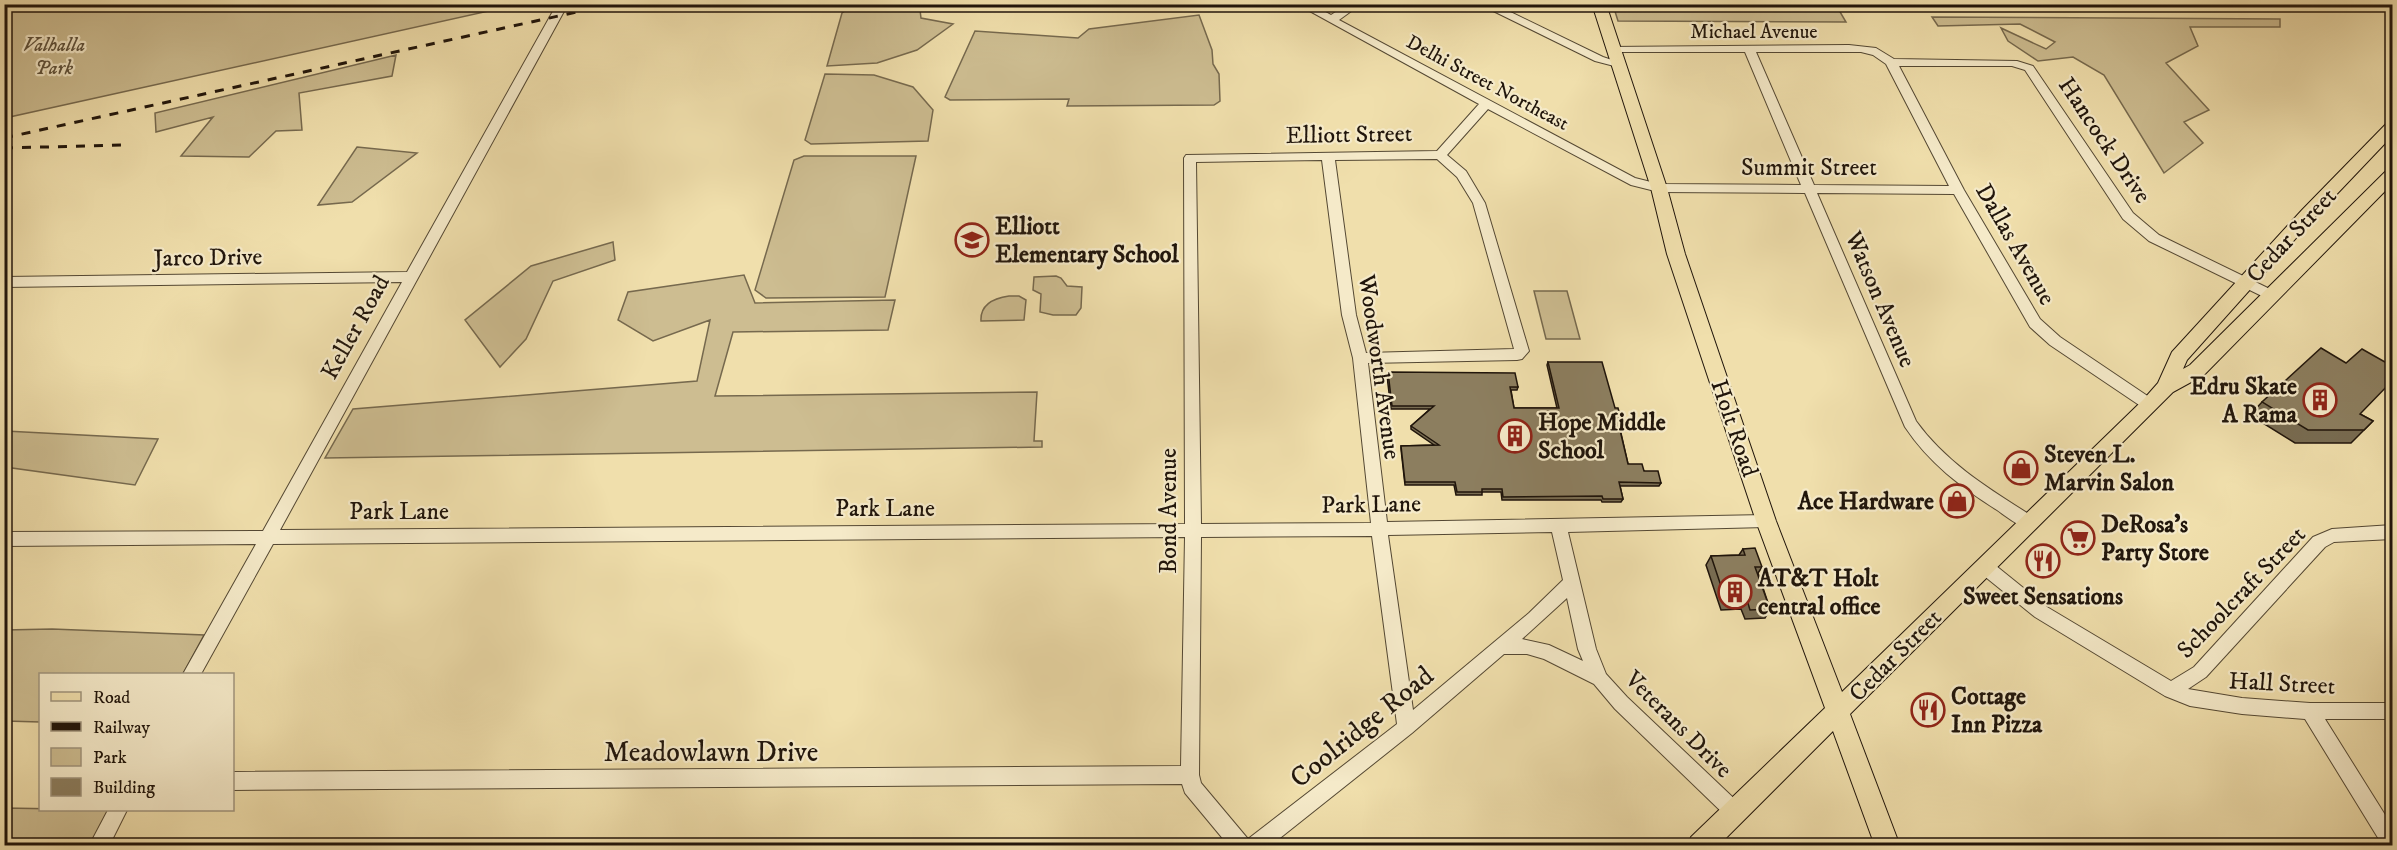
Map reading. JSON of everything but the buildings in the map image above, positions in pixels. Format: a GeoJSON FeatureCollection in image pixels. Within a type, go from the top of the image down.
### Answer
{"type":"FeatureCollection","features":[{"type":"Feature","properties":{"kind":"main road","name":"Holt Road"},"geometry":{"type":"LineString","coordinates":[[1599,4],[1659,188],[1676,254],[1766,521],[1888,846]]}},
{"type":"Feature","properties":{"kind":"main road","name":"Cedar Street"},"geometry":{"type":"LineString","coordinates":[[2166,387],[2174,366],[2191,345],[2308,214],[2387,132]]}},
{"type":"Feature","properties":{"kind":"main road"},"geometry":{"type":"LineString","coordinates":[[2387,132],[2374,155],[2387,167]]}},
{"type":"Feature","properties":{"kind":"main road","name":"Cedar Street"},"geometry":{"type":"LineString","coordinates":[[1700,846],[2166,387],[2197,370],[2318,248],[2387,167]]}},
{"type":"Feature","properties":{"kind":"main road"},"geometry":{"type":"LineString","coordinates":[[2308,214],[2300,235],[2305,241],[2318,248]]}},
{"type":"Feature","properties":{"kind":"street","name":"Keller Road"},"geometry":{"type":"LineString","coordinates":[[193,673],[563,4]]}},
{"type":"Feature","properties":{"kind":"street","name":"Delhi Street Northeast"},"geometry":{"type":"LineString","coordinates":[[1302,4],[1631,181],[1659,188]]}},
{"type":"Feature","properties":{"kind":"street"},"geometry":{"type":"LineString","coordinates":[[1331,20],[1356,4]]}},
{"type":"Feature","properties":{"kind":"street"},"geometry":{"type":"LineString","coordinates":[[1484,4],[1599,59],[1618,64]]}},
{"type":"Feature","properties":{"kind":"street","name":"Michael Avenue"},"geometry":{"type":"LineString","coordinates":[[1613,49],[1863,49],[1875,50],[1892,62]]}},
{"type":"Feature","properties":{"kind":"street","name":"Watson Avenue"},"geometry":{"type":"LineString","coordinates":[[1749,49],[1910,423],[1918,436],[1953,471],[2029,522]]}},
{"type":"Feature","properties":{"kind":"street","name":"Dallas Avenue"},"geometry":{"type":"LineString","coordinates":[[1892,62],[1958,190],[2024,306],[2042,331],[2150,405]]}},
{"type":"Feature","properties":{"kind":"street","name":"Hancock Drive"},"geometry":{"type":"LineString","coordinates":[[1892,62],[2013,63],[2029,68],[2128,216],[2138,226],[2154,238],[2271,296]]}},
{"type":"Feature","properties":{"kind":"street","name":"Elliott Street"},"geometry":{"type":"LineString","coordinates":[[1190,158],[1440,155],[1486,104]]}},
{"type":"Feature","properties":{"kind":"street"},"geometry":{"type":"LineString","coordinates":[[1360,358],[1517,355],[1522,351],[1479,203],[1462,174],[1440,155]]}},
{"type":"Feature","properties":{"kind":"street","name":"Woodworth Avenue"},"geometry":{"type":"LineString","coordinates":[[1328,157],[1349,315],[1360,358],[1379,529],[1406,727]]}},
{"type":"Feature","properties":{"kind":"street","name":"Bond Avenue"},"geometry":{"type":"LineString","coordinates":[[1190,158],[1193,530],[1190,775],[1192,787],[1242,846]]}},
{"type":"Feature","properties":{"kind":"street","name":"Summit Street"},"geometry":{"type":"LineString","coordinates":[[1659,188],[1958,190]]}},
{"type":"Feature","properties":{"kind":"street","name":"Jarco Drive"},"geometry":{"type":"LineString","coordinates":[[4,282],[411,277]]}},
{"type":"Feature","properties":{"kind":"street","name":"Park Lane"},"geometry":{"type":"LineString","coordinates":[[4,538],[1379,529],[1766,521]]}},
{"type":"Feature","properties":{"kind":"street","name":"Veterans Drive"},"geometry":{"type":"LineString","coordinates":[[1559,526],[1587,649],[1600,679],[1621,703],[1735,812]]}},
{"type":"Feature","properties":{"kind":"street","name":"Schoolcraft Street"},"geometry":{"type":"LineString","coordinates":[[1984,566],[2041,612],[2171,690],[2200,672],[2319,542],[2332,536],[2392,532]]}},
{"type":"Feature","properties":{"kind":"street","name":"Coolridge Road"},"geometry":{"type":"LineString","coordinates":[[1254,846],[1406,727],[1535,618],[1572,582]]}},
{"type":"Feature","properties":{"kind":"street"},"geometry":{"type":"LineString","coordinates":[[1501,646],[1530,647],[1547,652],[1600,679]]}},
{"type":"Feature","properties":{"kind":"street","name":"Hall Street"},"geometry":{"type":"LineString","coordinates":[[2171,690],[2190,698],[2214,703],[2310,711],[2392,711]]}},
{"type":"Feature","properties":{"kind":"street"},"geometry":{"type":"LineString","coordinates":[[2310,711],[2392,842]]}},
{"type":"Feature","properties":{"kind":"street","name":"Meadowlawn Drive"},"geometry":{"type":"LineString","coordinates":[[234,781],[1190,775]]}},
{"type":"Feature","properties":{"kind":"street"},"geometry":{"type":"LineString","coordinates":[[98,846],[117,811]]}},
{"type":"Feature","properties":{"kind":"green space","name":"Valhalla Park"},"geometry":{"type":"Polygon","coordinates":[[[5,4],[516,4],[516,5],[5,118],[5,4]]]}},
{"type":"Feature","properties":{"kind":"green space"},"geometry":{"type":"Polygon","coordinates":[[[1613,5],[1836,5],[1846,22],[1618,21],[1613,5]]]}},
{"type":"Feature","properties":{"kind":"green space"},"geometry":{"type":"Polygon","coordinates":[[[848,9],[920,10],[921,18],[953,24],[917,50],[877,63],[827,66],[842,13],[848,9]]]}},
{"type":"Feature","properties":{"kind":"green space"},"geometry":{"type":"Polygon","coordinates":[[[1199,15],[1212,50],[1213,64],[1219,74],[1220,101],[1214,105],[1067,106],[1069,99],[950,100],[945,97],[975,31],[1078,38],[1089,29],[1199,15]]]}},
{"type":"Feature","properties":{"kind":"green space"},"geometry":{"type":"Polygon","coordinates":[[[1932,17],[2280,19],[2280,27],[2190,27],[2198,46],[2166,63],[2209,110],[2184,122],[2203,143],[2164,173],[2104,75],[2073,57],[2038,61],[2008,41],[2001,28],[2046,49],[2055,42],[2020,24],[1938,26],[1932,17]]]}},
{"type":"Feature","properties":{"kind":"green space"},"geometry":{"type":"Polygon","coordinates":[[[396,55],[392,76],[299,93],[302,130],[276,131],[249,157],[181,156],[213,117],[156,132],[155,113],[396,55]]]}},
{"type":"Feature","properties":{"kind":"green space"},"geometry":{"type":"Polygon","coordinates":[[[825,74],[874,75],[913,87],[933,110],[928,141],[811,144],[805,140],[825,74]]]}},
{"type":"Feature","properties":{"kind":"green space"},"geometry":{"type":"Polygon","coordinates":[[[357,147],[417,153],[352,202],[318,205],[357,147]]]}},
{"type":"Feature","properties":{"kind":"green space"},"geometry":{"type":"Polygon","coordinates":[[[804,156],[916,156],[885,297],[766,298],[755,290],[794,160],[804,156]]]}},
{"type":"Feature","properties":{"kind":"green space"},"geometry":{"type":"Polygon","coordinates":[[[613,242],[615,260],[553,281],[526,339],[500,367],[465,320],[531,266],[613,242]]]}},
{"type":"Feature","properties":{"kind":"green space"},"geometry":{"type":"Polygon","coordinates":[[[744,275],[755,303],[895,300],[888,330],[733,332],[715,396],[1037,392],[1034,441],[1042,441],[1042,447],[325,458],[353,409],[697,381],[710,320],[653,341],[618,320],[628,292],[744,275]]]}},
{"type":"Feature","properties":{"kind":"green space"},"geometry":{"type":"Polygon","coordinates":[[[1056,276],[1061,278],[1067,286],[1082,287],[1081,308],[1076,315],[1053,315],[1040,312],[1041,294],[1033,290],[1034,277],[1056,276]]]}},
{"type":"Feature","properties":{"kind":"green space"},"geometry":{"type":"Polygon","coordinates":[[[1534,291],[1567,291],[1580,339],[1546,339],[1534,291]]]}},
{"type":"Feature","properties":{"kind":"green space"},"geometry":{"type":"Polygon","coordinates":[[[1009,296],[1019,296],[1026,300],[1024,320],[981,321],[983,310],[989,303],[1009,296]]]}},
{"type":"Feature","properties":{"kind":"green space"},"geometry":{"type":"Polygon","coordinates":[[[5,431],[158,439],[135,485],[5,467],[5,431]]]}},
{"type":"Feature","properties":{"kind":"green space"},"geometry":{"type":"Polygon","coordinates":[[[52,629],[204,635],[184,673],[39,673],[39,722],[5,721],[5,630],[52,629]]]}},
{"type":"Feature","properties":{"kind":"green space"},"geometry":{"type":"Polygon","coordinates":[[[4,808],[39,809],[39,811],[117,811],[98,845],[5,846],[4,808]]]}},
{"type":"Feature","properties":{"kind":"railway"},"geometry":{"type":"LineString","coordinates":[[4,138],[613,4]]}},
{"type":"Feature","properties":{"kind":"railway"},"geometry":{"type":"LineString","coordinates":[[4,148],[125,145]]}},
{"type":"Feature","properties":{"kind":"place","name":"Elliott Elementary School"},"geometry":{"type":"Point","coordinates":[972,240]}},
{"type":"Feature","properties":{"kind":"place","name":"Edru Skate A Rama"},"geometry":{"type":"Point","coordinates":[2320,400]}},
{"type":"Feature","properties":{"kind":"place","name":"Hope Middle School"},"geometry":{"type":"Point","coordinates":[1515,436]}},
{"type":"Feature","properties":{"kind":"place","name":"Steven L. Marvin Salon"},"geometry":{"type":"Point","coordinates":[2021,468]}},
{"type":"Feature","properties":{"kind":"place","name":"Ace Hardware"},"geometry":{"type":"Point","coordinates":[1957,501]}},
{"type":"Feature","properties":{"kind":"place","name":"DeRosa's Party Store"},"geometry":{"type":"Point","coordinates":[2078,538]}},
{"type":"Feature","properties":{"kind":"place","name":"Sweet Sensations"},"geometry":{"type":"Point","coordinates":[2043,561]}},
{"type":"Feature","properties":{"kind":"place","name":"AT&T Holt central office"},"geometry":{"type":"Point","coordinates":[1735,592]}},
{"type":"Feature","properties":{"kind":"place","name":"Cottage Inn Pizza"},"geometry":{"type":"Point","coordinates":[1928,710]}}]}
